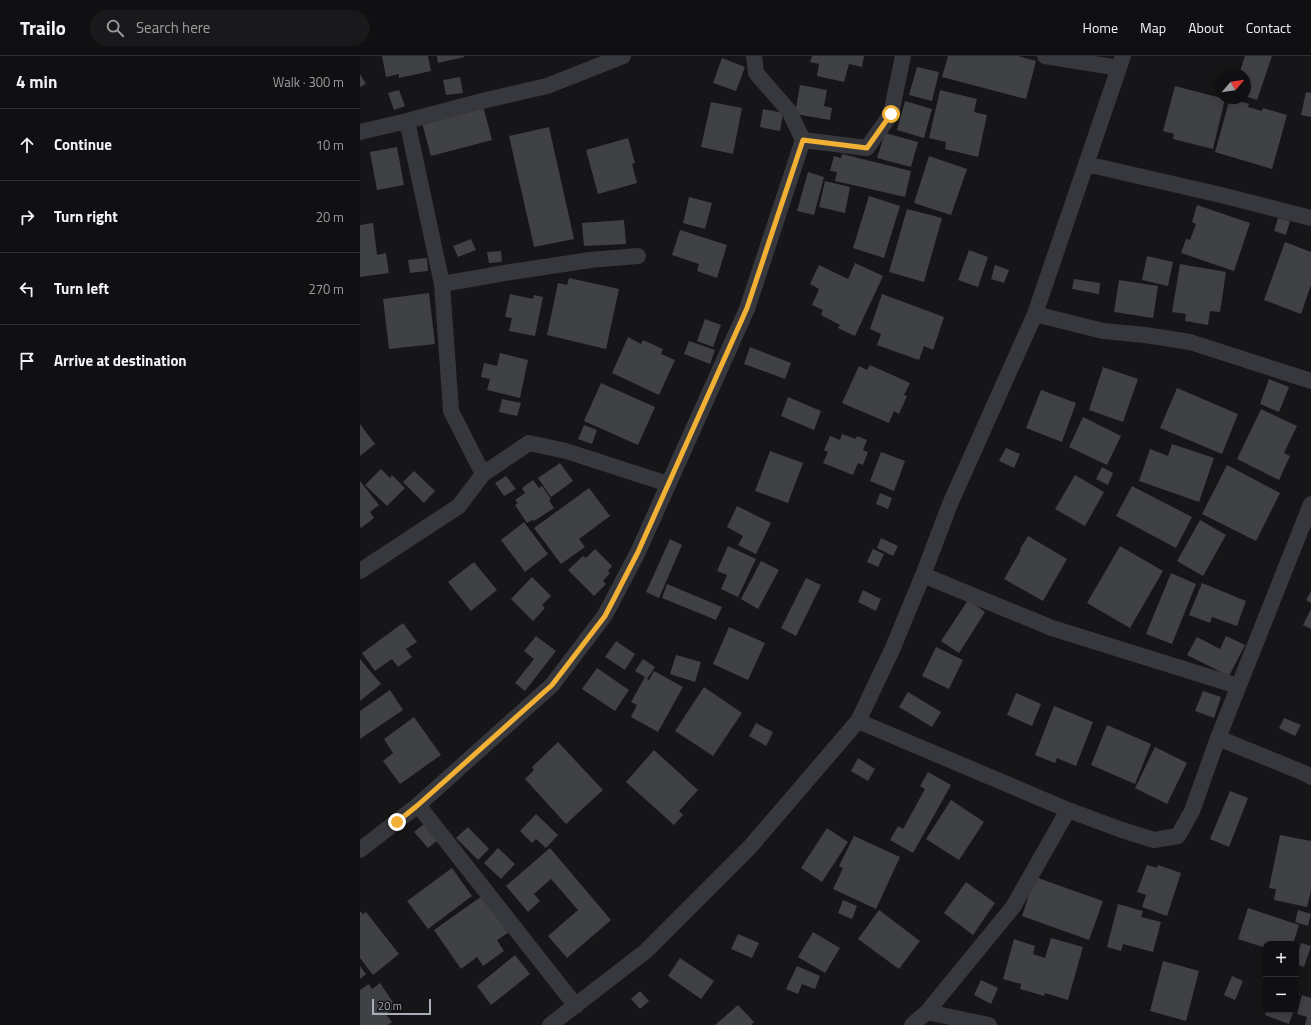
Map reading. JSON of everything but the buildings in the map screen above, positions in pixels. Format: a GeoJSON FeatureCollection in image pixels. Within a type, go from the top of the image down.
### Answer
{"type":"FeatureCollection","features":[{"type":"Feature","properties":{"kind":"street"},"geometry":{"type":"LineString","coordinates":[[360,132],[407,121],[482,100],[547,86],[623,56]]}},
{"type":"Feature","properties":{"kind":"street"},"geometry":{"type":"LineString","coordinates":[[360,850],[418,805],[552,685],[605,616],[638,552],[747,308],[803,140],[789,111],[756,73],[754,56]]}},
{"type":"Feature","properties":{"kind":"street"},"geometry":{"type":"LineString","coordinates":[[803,140],[867,148],[891,114],[903,56]]}},
{"type":"Feature","properties":{"kind":"street"},"geometry":{"type":"LineString","coordinates":[[550,1025],[646,951],[744,852],[858,721],[892,650],[950,504],[1035,314],[1121,62],[1045,56]]}},
{"type":"Feature","properties":{"kind":"street"},"geometry":{"type":"LineString","coordinates":[[407,121],[442,284],[451,411],[483,474]]}},
{"type":"Feature","properties":{"kind":"street"},"geometry":{"type":"LineString","coordinates":[[1086,164],[1221,195],[1311,218]]}},
{"type":"Feature","properties":{"kind":"street"},"geometry":{"type":"LineString","coordinates":[[442,284],[590,260],[638,256]]}},
{"type":"Feature","properties":{"kind":"street"},"geometry":{"type":"LineString","coordinates":[[1035,314],[1103,331],[1145,335],[1190,342],[1311,381]]}},
{"type":"Feature","properties":{"kind":"street"},"geometry":{"type":"LineString","coordinates":[[360,571],[459,506],[483,474],[529,443],[566,451],[668,484]]}},
{"type":"Feature","properties":{"kind":"street"},"geometry":{"type":"LineString","coordinates":[[858,721],[1068,810],[1122,830],[1154,840],[1178,836],[1192,811],[1238,686],[1311,504]]}},
{"type":"Feature","properties":{"kind":"street"},"geometry":{"type":"LineString","coordinates":[[923,575],[1052,628],[1238,686]]}},
{"type":"Feature","properties":{"kind":"street"},"geometry":{"type":"LineString","coordinates":[[1218,738],[1311,777]]}},
{"type":"Feature","properties":{"kind":"street"},"geometry":{"type":"LineString","coordinates":[[418,805],[576,1006]]}},
{"type":"Feature","properties":{"kind":"street"},"geometry":{"type":"LineString","coordinates":[[912,1025],[927,1012],[1013,907],[1068,810]]}},
{"type":"Feature","properties":{"kind":"street"},"geometry":{"type":"LineString","coordinates":[[927,1012],[989,1025]]}},
{"type":"Feature","properties":{"kind":"route"},"geometry":{"type":"LineString","coordinates":[[397,822],[552,685],[605,616],[638,552],[747,308],[803,140],[867,148],[891,114]]}}]}
